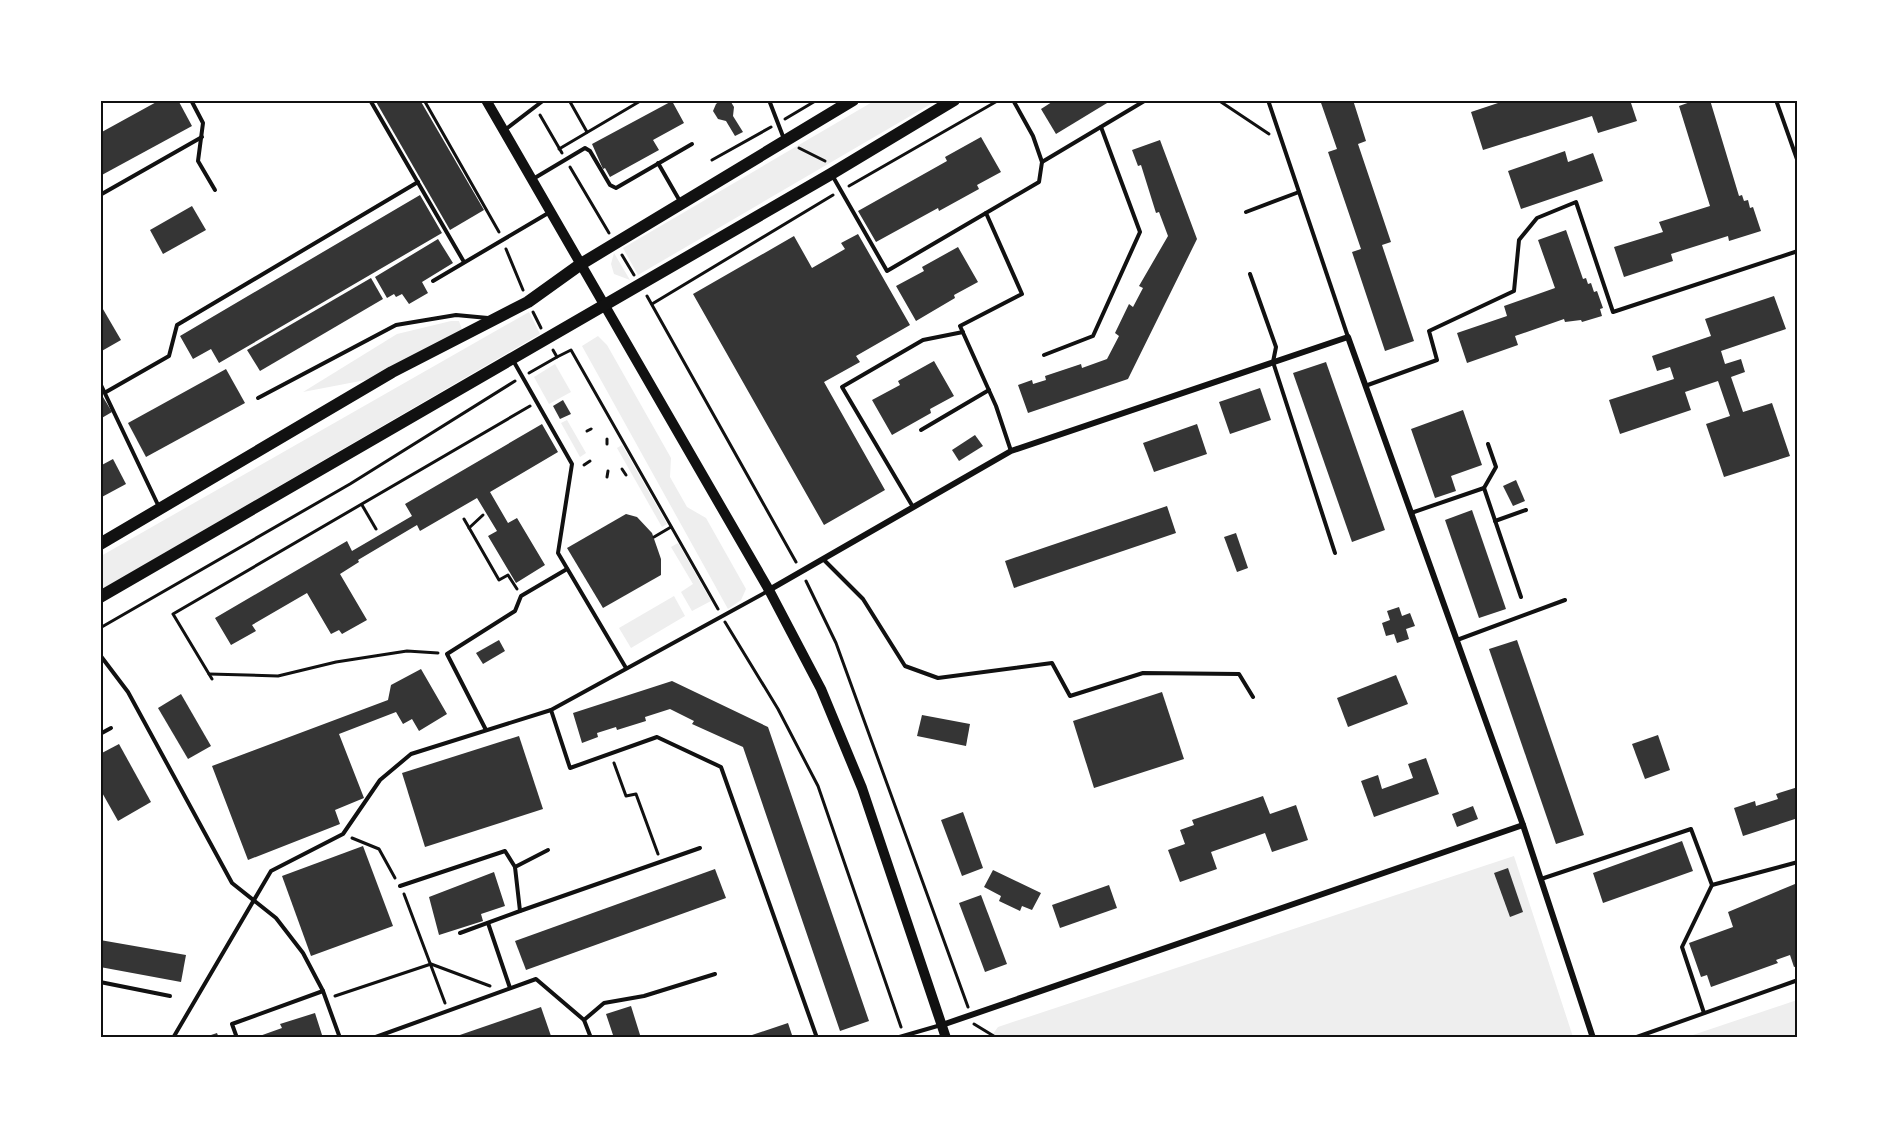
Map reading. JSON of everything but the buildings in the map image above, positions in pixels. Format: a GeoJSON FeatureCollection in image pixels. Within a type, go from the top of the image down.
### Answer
{"type":"FeatureCollection","features":[{"type":"Feature","properties":{"kind":"main road"},"geometry":{"type":"LineString","coordinates":[[486,100],[769,590],[821,689],[862,788],[946,1038]]}},
{"type":"Feature","properties":{"kind":"main road"},"geometry":{"type":"LineString","coordinates":[[100,544],[392,372],[528,302],[581,264],[853,100]]}},
{"type":"Feature","properties":{"kind":"main road"},"geometry":{"type":"LineString","coordinates":[[100,597],[605,306],[954,100]]}},
{"type":"Feature","properties":{"kind":"street"},"geometry":{"type":"LineString","coordinates":[[769,590],[1011,451],[1348,337],[1541,879],[1593,1038]]}},
{"type":"Feature","properties":{"kind":"street"},"geometry":{"type":"LineString","coordinates":[[942,1025],[1522,825]]}},
{"type":"Feature","properties":{"kind":"lane"},"geometry":{"type":"LineString","coordinates":[[191,100],[203,123],[198,161],[215,190]]}},
{"type":"Feature","properties":{"kind":"lane"},"geometry":{"type":"LineString","coordinates":[[370,100],[464,262]]}},
{"type":"Feature","properties":{"kind":"lane"},"geometry":{"type":"LineString","coordinates":[[503,131],[544,100]]}},
{"type":"Feature","properties":{"kind":"lane"},"geometry":{"type":"LineString","coordinates":[[769,100],[784,141]]}},
{"type":"Feature","properties":{"kind":"lane"},"geometry":{"type":"LineString","coordinates":[[836,171],[841,190],[887,271],[1039,182],[1042,162],[1033,136],[1013,100]]}},
{"type":"Feature","properties":{"kind":"lane"},"geometry":{"type":"LineString","coordinates":[[1042,162],[1146,100]]}},
{"type":"Feature","properties":{"kind":"lane"},"geometry":{"type":"LineString","coordinates":[[1268,100],[1348,337]]}},
{"type":"Feature","properties":{"kind":"lane"},"geometry":{"type":"LineString","coordinates":[[1776,100],[1797,162]]}},
{"type":"Feature","properties":{"kind":"lane"},"geometry":{"type":"LineString","coordinates":[[1044,355],[1093,336],[1140,232],[1101,127]]}},
{"type":"Feature","properties":{"kind":"lane"},"geometry":{"type":"LineString","coordinates":[[100,195],[202,137]]}},
{"type":"Feature","properties":{"kind":"lane"},"geometry":{"type":"LineString","coordinates":[[532,180],[585,148],[588,149],[609,185],[616,188],[692,144]]}},
{"type":"Feature","properties":{"kind":"lane"},"geometry":{"type":"LineString","coordinates":[[658,164],[681,203]]}},
{"type":"Feature","properties":{"kind":"lane"},"geometry":{"type":"LineString","coordinates":[[106,392],[168,356],[177,325],[418,182]]}},
{"type":"Feature","properties":{"kind":"lane"},"geometry":{"type":"LineString","coordinates":[[1246,212],[1299,192]]}},
{"type":"Feature","properties":{"kind":"lane"},"geometry":{"type":"LineString","coordinates":[[1365,386],[1437,360],[1429,331],[1514,291],[1519,240],[1537,218],[1576,202],[1613,312],[1797,251]]}},
{"type":"Feature","properties":{"kind":"lane"},"geometry":{"type":"LineString","coordinates":[[433,280],[551,212]]}},
{"type":"Feature","properties":{"kind":"lane"},"geometry":{"type":"LineString","coordinates":[[986,213],[1022,294],[960,326],[989,390],[1011,451]]}},
{"type":"Feature","properties":{"kind":"lane"},"geometry":{"type":"LineString","coordinates":[[1250,274],[1276,347],[1273,362],[1335,553]]}},
{"type":"Feature","properties":{"kind":"lane"},"geometry":{"type":"LineString","coordinates":[[258,398],[396,325],[456,315],[498,319]]}},
{"type":"Feature","properties":{"kind":"lane"},"geometry":{"type":"LineString","coordinates":[[913,507],[842,387],[924,340],[963,332]]}},
{"type":"Feature","properties":{"kind":"lane"},"geometry":{"type":"LineString","coordinates":[[512,358],[572,464],[558,553],[626,668]]}},
{"type":"Feature","properties":{"kind":"lane"},"geometry":{"type":"LineString","coordinates":[[100,383],[160,510]]}},
{"type":"Feature","properties":{"kind":"lane"},"geometry":{"type":"LineString","coordinates":[[921,430],[989,390]]}},
{"type":"Feature","properties":{"kind":"lane"},"geometry":{"type":"LineString","coordinates":[[1411,513],[1484,488],[1496,467],[1488,444]]}},
{"type":"Feature","properties":{"kind":"lane"},"geometry":{"type":"LineString","coordinates":[[1484,488],[1521,597]]}},
{"type":"Feature","properties":{"kind":"lane"},"geometry":{"type":"LineString","coordinates":[[1495,521],[1526,510]]}},
{"type":"Feature","properties":{"kind":"lane"},"geometry":{"type":"LineString","coordinates":[[823,559],[863,599],[905,666],[938,678],[1052,663],[1070,696],[1143,673],[1239,674],[1253,697]]}},
{"type":"Feature","properties":{"kind":"lane"},"geometry":{"type":"LineString","coordinates":[[486,730],[447,654],[515,611],[521,596],[567,569]]}},
{"type":"Feature","properties":{"kind":"lane"},"geometry":{"type":"LineString","coordinates":[[173,1038],[271,871],[343,834],[380,780],[411,754],[551,710],[769,590]]}},
{"type":"Feature","properties":{"kind":"lane"},"geometry":{"type":"LineString","coordinates":[[1456,640],[1565,600]]}},
{"type":"Feature","properties":{"kind":"lane"},"geometry":{"type":"LineString","coordinates":[[100,655],[128,692],[232,883],[276,918],[303,953],[323,991],[340,1038]]}},
{"type":"Feature","properties":{"kind":"lane"},"geometry":{"type":"LineString","coordinates":[[551,710],[570,768],[657,737],[721,767],[818,1038]]}},
{"type":"Feature","properties":{"kind":"lane"},"geometry":{"type":"LineString","coordinates":[[100,734],[111,728]]}},
{"type":"Feature","properties":{"kind":"lane"},"geometry":{"type":"LineString","coordinates":[[1541,879],[1691,829],[1712,885],[1682,947],[1704,1013]]}},
{"type":"Feature","properties":{"kind":"lane"},"geometry":{"type":"LineString","coordinates":[[460,933],[700,848]]}},
{"type":"Feature","properties":{"kind":"lane"},"geometry":{"type":"LineString","coordinates":[[515,867],[548,850]]}},
{"type":"Feature","properties":{"kind":"lane"},"geometry":{"type":"LineString","coordinates":[[400,886],[505,851],[515,867],[520,911]]}},
{"type":"Feature","properties":{"kind":"lane"},"geometry":{"type":"LineString","coordinates":[[1712,885],[1797,862]]}},
{"type":"Feature","properties":{"kind":"lane"},"geometry":{"type":"LineString","coordinates":[[488,922],[510,988]]}},
{"type":"Feature","properties":{"kind":"lane"},"geometry":{"type":"LineString","coordinates":[[584,1020],[604,1003],[644,996],[714,974]]}},
{"type":"Feature","properties":{"kind":"lane"},"geometry":{"type":"LineString","coordinates":[[373,1038],[536,979],[584,1020],[591,1038]]}},
{"type":"Feature","properties":{"kind":"lane"},"geometry":{"type":"LineString","coordinates":[[1634,1038],[1797,980]]}},
{"type":"Feature","properties":{"kind":"lane"},"geometry":{"type":"LineString","coordinates":[[100,982],[170,996]]}},
{"type":"Feature","properties":{"kind":"lane"},"geometry":{"type":"LineString","coordinates":[[237,1038],[232,1024],[323,991]]}},
{"type":"Feature","properties":{"kind":"lane"},"geometry":{"type":"LineString","coordinates":[[896,1038],[942,1025]]}},
{"type":"Feature","properties":{"kind":"path"},"geometry":{"type":"LineString","coordinates":[[569,100],[588,132]]}},
{"type":"Feature","properties":{"kind":"path"},"geometry":{"type":"LineString","coordinates":[[560,149],[642,100]]}},
{"type":"Feature","properties":{"kind":"path"},"geometry":{"type":"LineString","coordinates":[[712,160],[817,100]]}},
{"type":"Feature","properties":{"kind":"path"},"geometry":{"type":"LineString","coordinates":[[652,304],[841,190],[999,100]]}},
{"type":"Feature","properties":{"kind":"path"},"geometry":{"type":"LineString","coordinates":[[1218,100],[1282,143]]}},
{"type":"Feature","properties":{"kind":"path"},"geometry":{"type":"LineString","coordinates":[[535,107],[652,304],[801,572],[836,643],[957,981]]}},
{"type":"Feature","properties":{"kind":"path"},"geometry":{"type":"LineString","coordinates":[[784,141],[836,171]]}},
{"type":"Feature","properties":{"kind":"path"},"geometry":{"type":"LineString","coordinates":[[557,357],[571,350],[722,616],[778,709],[818,786],[903,1035]]}},
{"type":"Feature","properties":{"kind":"path"},"geometry":{"type":"LineString","coordinates":[[212,679],[173,614],[537,403]]}},
{"type":"Feature","properties":{"kind":"path"},"geometry":{"type":"LineString","coordinates":[[586,431],[591,429]]}},
{"type":"Feature","properties":{"kind":"path"},"geometry":{"type":"LineString","coordinates":[[607,439],[607,444]]}},
{"type":"Feature","properties":{"kind":"path"},"geometry":{"type":"LineString","coordinates":[[584,465],[590,461]]}},
{"type":"Feature","properties":{"kind":"path"},"geometry":{"type":"LineString","coordinates":[[622,469],[626,475]]}},
{"type":"Feature","properties":{"kind":"path"},"geometry":{"type":"LineString","coordinates":[[607,477],[608,471]]}},
{"type":"Feature","properties":{"kind":"path"},"geometry":{"type":"LineString","coordinates":[[100,628],[350,484]]}},
{"type":"Feature","properties":{"kind":"path"},"geometry":{"type":"LineString","coordinates":[[362,505],[376,529]]}},
{"type":"Feature","properties":{"kind":"path"},"geometry":{"type":"LineString","coordinates":[[469,528],[483,515]]}},
{"type":"Feature","properties":{"kind":"path"},"geometry":{"type":"LineString","coordinates":[[464,519],[499,580],[508,575],[521,596]]}},
{"type":"Feature","properties":{"kind":"path"},"geometry":{"type":"LineString","coordinates":[[654,537],[671,527]]}},
{"type":"Feature","properties":{"kind":"path"},"geometry":{"type":"LineString","coordinates":[[209,674],[278,676],[336,662],[407,651],[447,654]]}},
{"type":"Feature","properties":{"kind":"path"},"geometry":{"type":"LineString","coordinates":[[611,754],[626,796],[636,794],[661,862]]}},
{"type":"Feature","properties":{"kind":"path"},"geometry":{"type":"LineString","coordinates":[[343,834],[379,849],[400,886],[448,1011]]}},
{"type":"Feature","properties":{"kind":"path"},"geometry":{"type":"LineString","coordinates":[[326,999],[431,964],[503,991]]}},
{"type":"Feature","properties":{"kind":"shaded area"},"geometry":{"type":"Polygon","coordinates":[[[874,101],[936,101],[638,275],[623,248],[874,101]]]}},
{"type":"Feature","properties":{"kind":"shaded area"},"geometry":{"type":"Polygon","coordinates":[[[614,253],[630,280],[614,274],[611,264],[614,253]]]}},
{"type":"Feature","properties":{"kind":"shaded area"},"geometry":{"type":"Polygon","coordinates":[[[529,312],[540,334],[101,590],[101,556],[529,312]]]}},
{"type":"Feature","properties":{"kind":"shaded area"},"geometry":{"type":"Polygon","coordinates":[[[459,321],[462,330],[376,378],[303,392],[397,334],[459,321]]]}},
{"type":"Feature","properties":{"kind":"shaded area"},"geometry":{"type":"Polygon","coordinates":[[[598,336],[607,345],[671,458],[670,477],[687,507],[706,518],[746,589],[741,600],[728,609],[582,346],[598,336]]]}},
{"type":"Feature","properties":{"kind":"shaded area"},"geometry":{"type":"Polygon","coordinates":[[[555,364],[571,392],[549,404],[534,377],[555,364]]]}},
{"type":"Feature","properties":{"kind":"shaded area"},"geometry":{"type":"Polygon","coordinates":[[[567,420],[586,453],[580,457],[561,423],[567,420]]]}},
{"type":"Feature","properties":{"kind":"shaded area"},"geometry":{"type":"Polygon","coordinates":[[[622,445],[667,524],[662,527],[617,448],[622,445]]]}},
{"type":"Feature","properties":{"kind":"shaded area"},"geometry":{"type":"Polygon","coordinates":[[[678,543],[711,601],[692,611],[681,592],[693,584],[671,547],[678,543]]]}},
{"type":"Feature","properties":{"kind":"shaded area"},"geometry":{"type":"Polygon","coordinates":[[[674,596],[685,616],[631,648],[619,628],[674,596]]]}},
{"type":"Feature","properties":{"kind":"shaded area"},"geometry":{"type":"Polygon","coordinates":[[[1514,856],[1573,1037],[990,1038],[998,1027],[1514,856]]]}},
{"type":"Feature","properties":{"kind":"shaded area"},"geometry":{"type":"Polygon","coordinates":[[[1797,1000],[1797,1037],[1687,1037],[1797,1000]]]}}]}
